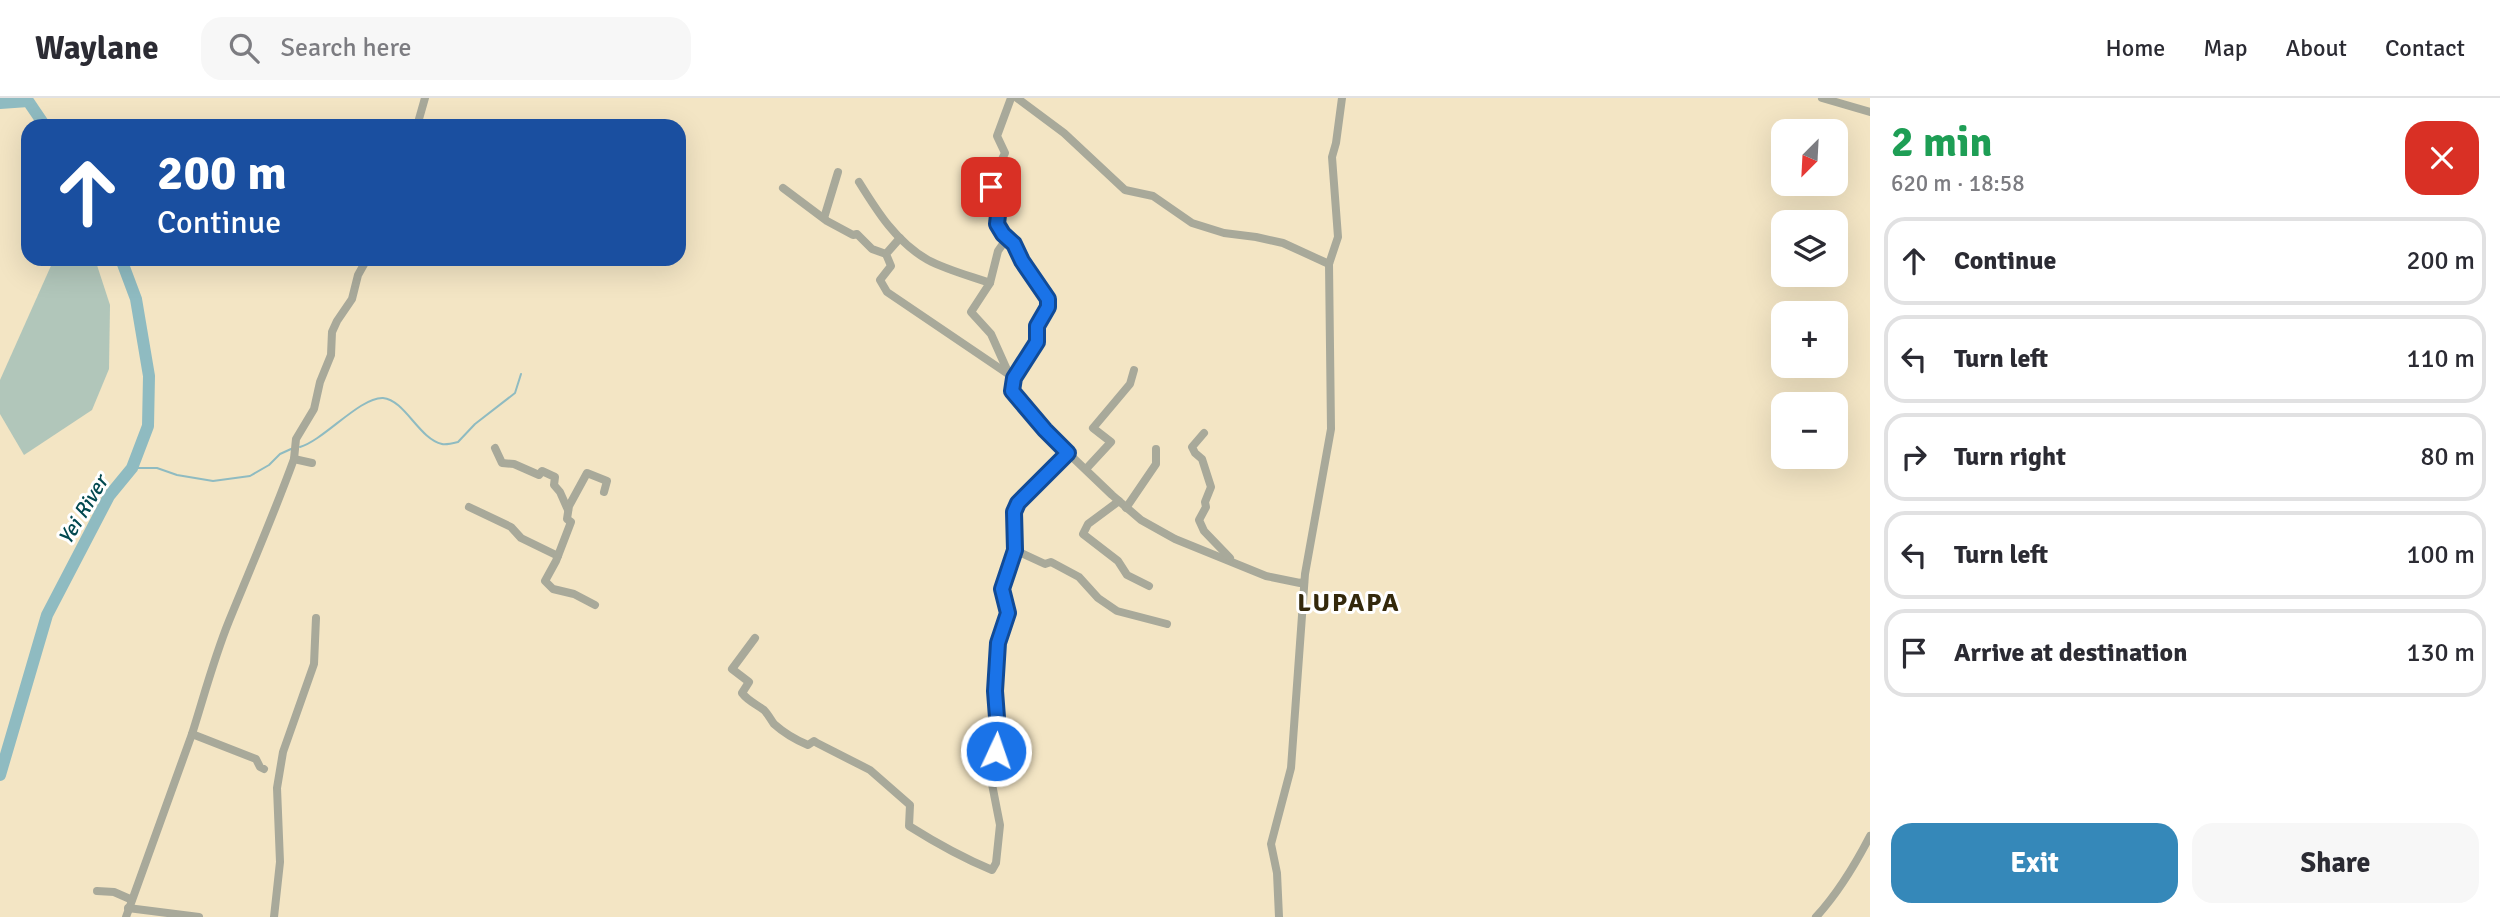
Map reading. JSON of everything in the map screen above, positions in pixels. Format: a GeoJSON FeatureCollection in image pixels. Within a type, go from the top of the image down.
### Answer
{"type":"FeatureCollection","features":[{"type":"Feature","properties":{"kind":"street"},"geometry":{"type":"LineString","coordinates":[[419,119],[425,98]]}},
{"type":"Feature","properties":{"kind":"street"},"geometry":{"type":"LineString","coordinates":[[1011,98],[997,136],[1005,153],[991,187],[998,193],[997,224],[1014,244],[1022,261],[1048,299],[1048,307],[1037,326],[1037,342],[1012,376]]}},
{"type":"Feature","properties":{"kind":"street"},"geometry":{"type":"LineString","coordinates":[[1017,98],[1064,133],[1125,190],[1153,196],[1192,223],[1224,233],[1283,243],[1329,264]]}},
{"type":"Feature","properties":{"kind":"street"},"geometry":{"type":"LineString","coordinates":[[1279,917],[1277,873],[1271,844],[1291,768],[1304,582],[1331,429],[1329,264],[1338,237],[1332,157],[1342,98]]}},
{"type":"Feature","properties":{"kind":"street"},"geometry":{"type":"LineString","coordinates":[[1822,98],[1870,113]]}},
{"type":"Feature","properties":{"kind":"street"},"geometry":{"type":"LineString","coordinates":[[824,218],[838,172]]}},
{"type":"Feature","properties":{"kind":"street"},"geometry":{"type":"LineString","coordinates":[[859,181],[885,223],[928,260],[990,283]]}},
{"type":"Feature","properties":{"kind":"street"},"geometry":{"type":"LineString","coordinates":[[783,188],[824,218],[853,235],[857,234],[872,249],[886,254],[891,266],[880,280],[887,292],[1012,376]]}},
{"type":"Feature","properties":{"kind":"street"},"geometry":{"type":"LineString","coordinates":[[886,254],[900,238]]}},
{"type":"Feature","properties":{"kind":"street"},"geometry":{"type":"LineString","coordinates":[[1007,238],[998,251],[990,283],[971,312],[992,334],[1012,376],[1012,391],[1045,430],[1141,520],[1175,539],[1266,576],[1304,582]]}},
{"type":"Feature","properties":{"kind":"street"},"geometry":{"type":"LineString","coordinates":[[127,911],[192,734],[229,621],[294,459],[296,439],[314,408],[320,382],[331,355],[332,332],[352,299],[363,266]]}},
{"type":"Feature","properties":{"kind":"street"},"geometry":{"type":"LineString","coordinates":[[1086,469],[1111,442],[1093,428],[1130,384],[1134,370]]}},
{"type":"Feature","properties":{"kind":"street"},"geometry":{"type":"LineString","coordinates":[[1204,433],[1192,447],[1202,459],[1211,486],[1205,502],[1206,507],[1199,520],[1204,531],[1234,562]]}},
{"type":"Feature","properties":{"kind":"street"},"geometry":{"type":"LineString","coordinates":[[495,448],[502,463],[514,464],[539,475],[542,471],[555,477],[554,485],[568,510]]}},
{"type":"Feature","properties":{"kind":"street"},"geometry":{"type":"LineString","coordinates":[[1126,508],[1156,464],[1156,449]]}},
{"type":"Feature","properties":{"kind":"street"},"geometry":{"type":"LineString","coordinates":[[755,638],[733,669],[749,682],[742,693],[744,696],[765,711],[772,721],[791,737],[808,745],[814,741],[870,770],[886,782],[910,805],[909,827],[951,852],[992,870],[996,863],[1000,825],[991,779],[998,731],[995,691],[998,643],[1008,613],[1002,589],[1015,550],[1014,512],[1018,503],[1068,453]]}},
{"type":"Feature","properties":{"kind":"street"},"geometry":{"type":"LineString","coordinates":[[294,459],[312,463]]}},
{"type":"Feature","properties":{"kind":"street"},"geometry":{"type":"LineString","coordinates":[[595,606],[574,594],[553,589],[545,581],[571,522],[566,520],[568,510],[587,473],[607,481],[604,492]]}},
{"type":"Feature","properties":{"kind":"street"},"geometry":{"type":"LineString","coordinates":[[1119,501],[1088,524],[1083,534],[1118,561],[1127,576],[1149,586]]}},
{"type":"Feature","properties":{"kind":"street"},"geometry":{"type":"LineString","coordinates":[[469,507],[510,527],[521,538],[558,556]]}},
{"type":"Feature","properties":{"kind":"street"},"geometry":{"type":"LineString","coordinates":[[1015,550],[1045,564],[1051,562],[1079,577],[1098,598],[1116,611],[1167,624]]}},
{"type":"Feature","properties":{"kind":"street"},"geometry":{"type":"LineString","coordinates":[[274,917],[280,862],[278,779],[283,752],[314,664],[316,618]]}},
{"type":"Feature","properties":{"kind":"street"},"geometry":{"type":"LineString","coordinates":[[192,734],[256,759],[264,769]]}},
{"type":"Feature","properties":{"kind":"street"},"geometry":{"type":"LineString","coordinates":[[1816,917],[1854,867],[1870,836]]}},
{"type":"Feature","properties":{"kind":"street"},"geometry":{"type":"LineString","coordinates":[[97,891],[114,892],[127,911]]}},
{"type":"Feature","properties":{"kind":"street"},"geometry":{"type":"LineString","coordinates":[[127,911],[199,917]]}},
{"type":"Feature","properties":{"kind":"green space"},"geometry":{"type":"Polygon","coordinates":[[[51,266],[97,266],[110,305],[109,369],[92,410],[24,455],[0,414],[0,380],[51,266]]]}},
{"type":"Feature","properties":{"kind":"waterway","name":"Yei River"},"geometry":{"type":"LineString","coordinates":[[0,103],[28,101],[40,119]]}},
{"type":"Feature","properties":{"kind":"waterway","name":"Yei River"},"geometry":{"type":"LineString","coordinates":[[0,775],[47,615],[109,496],[132,468],[148,426],[149,376],[136,299],[124,266]]}},
{"type":"Feature","properties":{"kind":"waterway"},"geometry":{"type":"LineString","coordinates":[[300,447],[310,443],[364,404],[383,398],[398,405],[434,441],[444,444],[458,442],[475,424],[515,393],[521,374]]}},
{"type":"Feature","properties":{"kind":"waterway"},"geometry":{"type":"LineString","coordinates":[[132,468],[157,468],[177,475],[213,481],[250,476],[291,449]]}},
{"type":"Feature","properties":{"kind":"district","name":"LUPAPA"},"geometry":{"type":"Point","coordinates":[1349,603]}},
{"type":"Feature","properties":{"kind":"route"},"geometry":{"type":"LineString","coordinates":[[991,187],[998,193],[997,224],[1014,244],[1022,261],[1048,299],[1048,307],[1037,326],[1037,342],[1014,378],[1012,391],[1068,453],[1018,503],[1014,512],[1015,550],[1002,589],[1008,613],[998,643],[995,691],[998,716],[996,751]]}}]}
